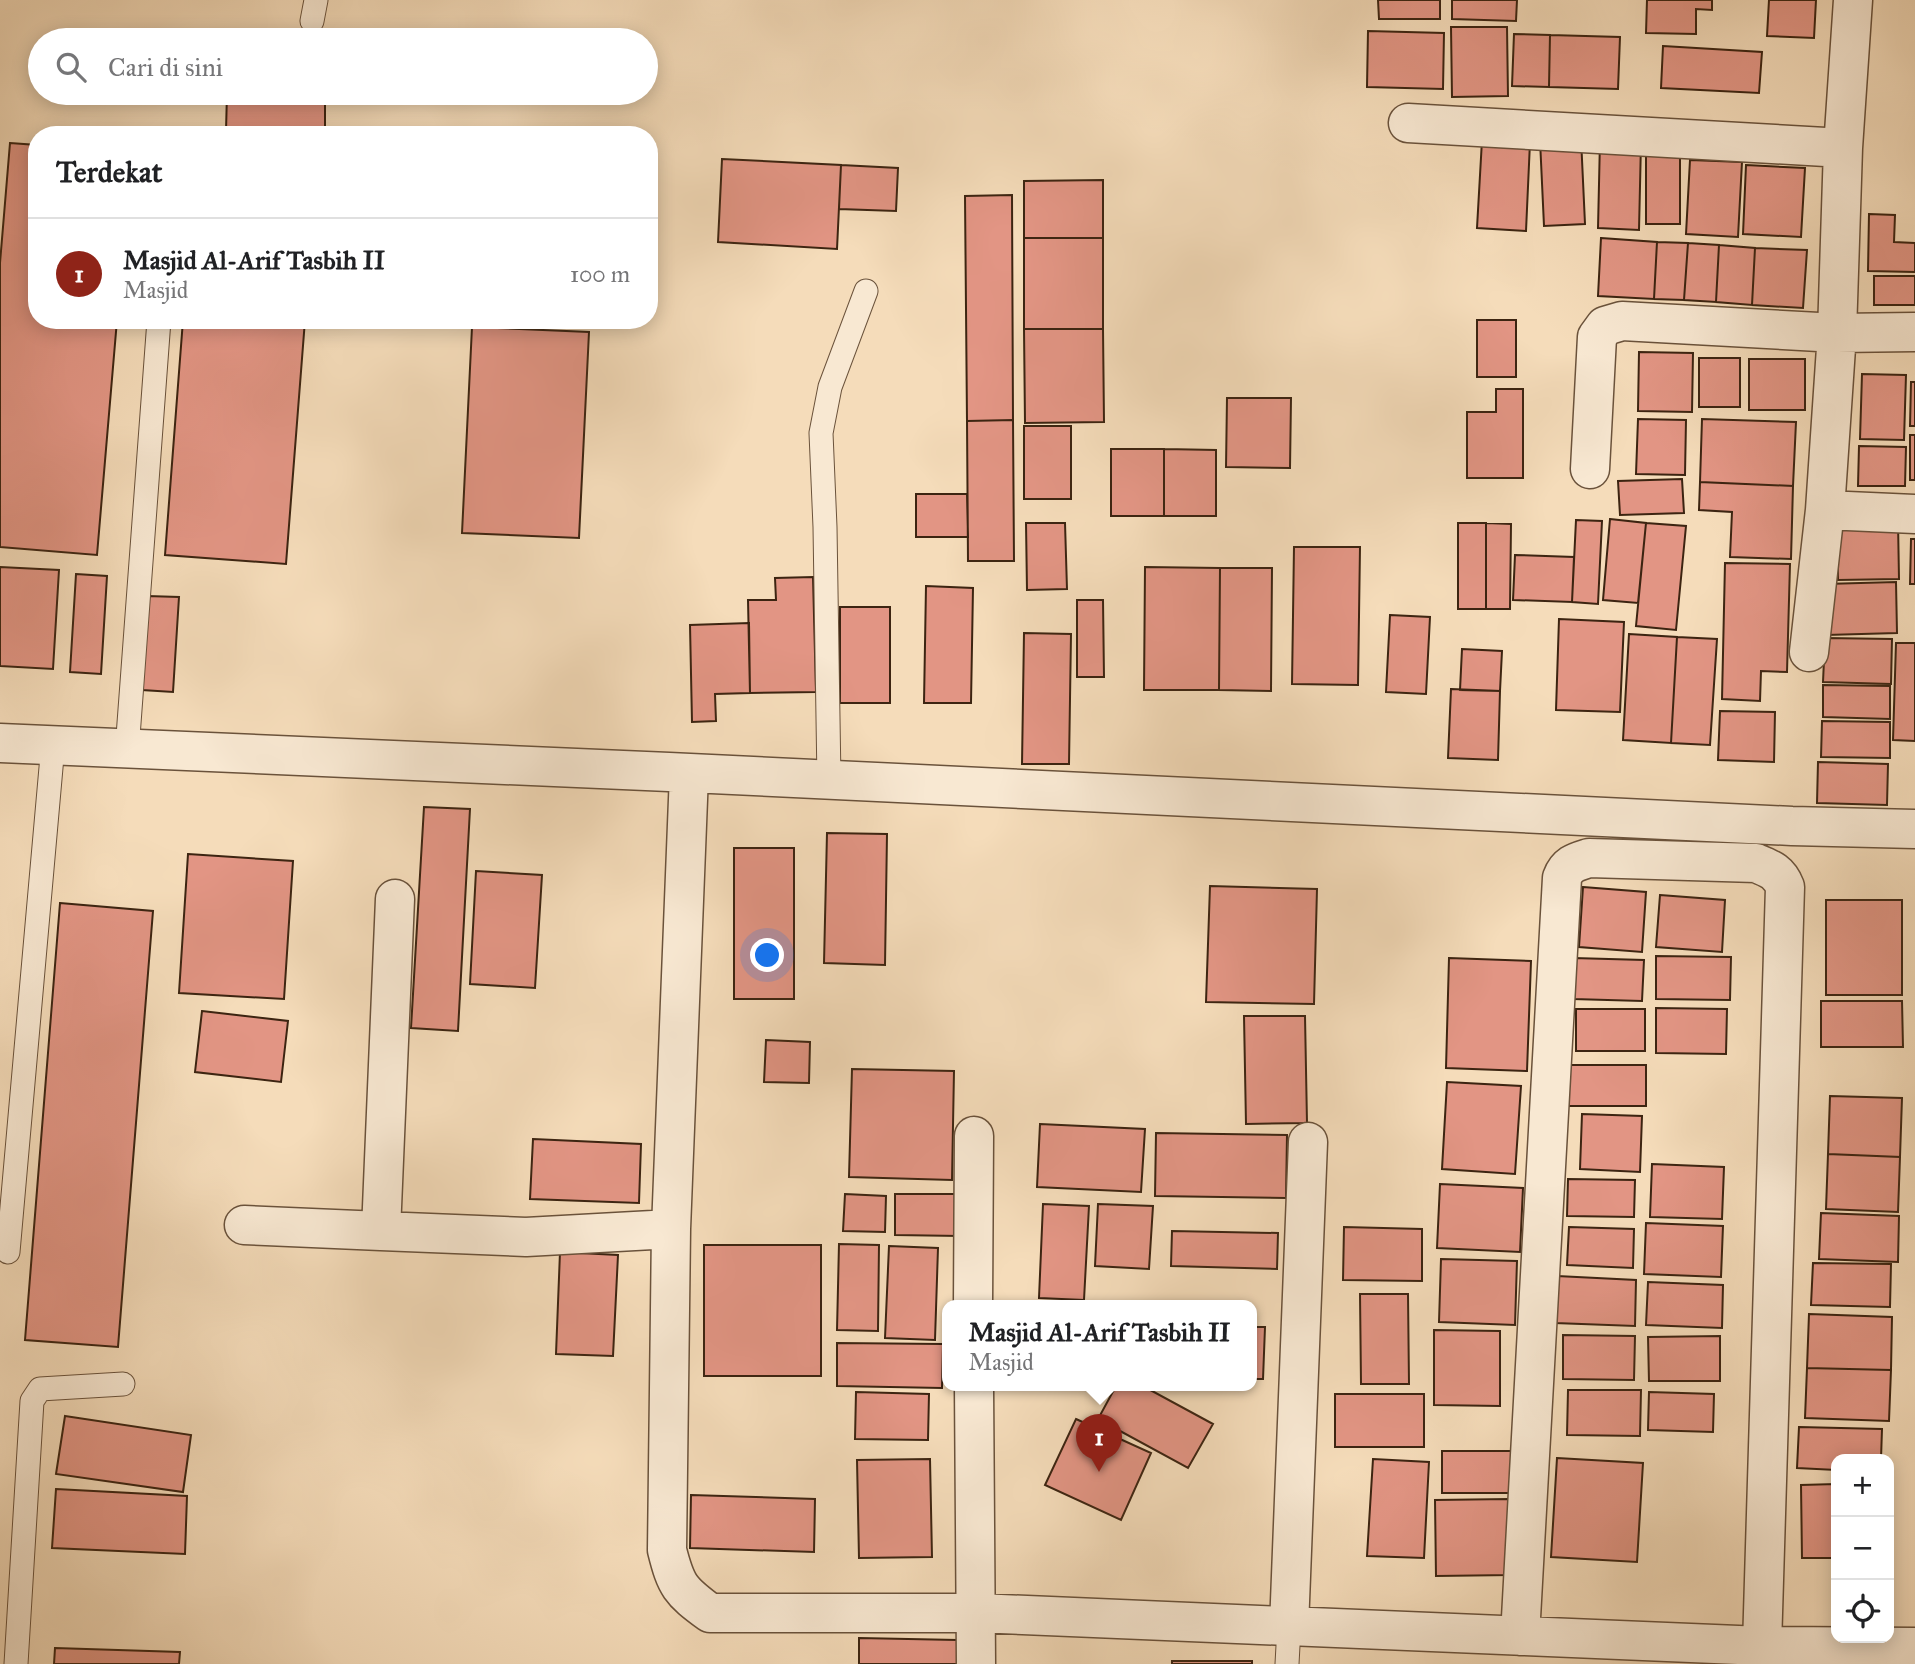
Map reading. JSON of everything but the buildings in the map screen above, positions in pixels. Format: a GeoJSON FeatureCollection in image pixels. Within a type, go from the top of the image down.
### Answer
{"type":"FeatureCollection","features":[{"type":"Feature","properties":{"kind":"street"},"geometry":{"type":"LineString","coordinates":[[1809,652],[1825,510],[1837,333],[1843,148],[1853,0]]}},
{"type":"Feature","properties":{"kind":"street"},"geometry":{"type":"LineString","coordinates":[[1408,122],[1843,148]]}},
{"type":"Feature","properties":{"kind":"street"},"geometry":{"type":"LineString","coordinates":[[1590,468],[1597,337],[1605,326],[1622,321],[1837,333],[1915,332]]}},
{"type":"Feature","properties":{"kind":"street"},"geometry":{"type":"LineString","coordinates":[[1825,510],[1915,514]]}},
{"type":"Feature","properties":{"kind":"street"},"geometry":{"type":"LineString","coordinates":[[0,743],[1792,826],[1915,829]]}},
{"type":"Feature","properties":{"kind":"street"},"geometry":{"type":"LineString","coordinates":[[689,774],[671,1229],[667,1550],[674,1580],[689,1597],[710,1612],[977,1613],[1288,1646],[1520,1636],[1762,1646],[1915,1647]]}},
{"type":"Feature","properties":{"kind":"street"},"geometry":{"type":"LineString","coordinates":[[1520,1636],[1562,878],[1565,869],[1573,863],[1589,858],[1756,863],[1773,870],[1781,877],[1785,887],[1762,1646]]}},
{"type":"Feature","properties":{"kind":"street"},"geometry":{"type":"LineString","coordinates":[[381,1231],[395,899]]}},
{"type":"Feature","properties":{"kind":"street"},"geometry":{"type":"LineString","coordinates":[[973,1300],[974,1136]]}},
{"type":"Feature","properties":{"kind":"street"},"geometry":{"type":"LineString","coordinates":[[1288,1646],[1308,1142]]}},
{"type":"Feature","properties":{"kind":"street"},"geometry":{"type":"LineString","coordinates":[[244,1225],[526,1237],[671,1229]]}},
{"type":"Feature","properties":{"kind":"street"},"geometry":{"type":"LineString","coordinates":[[974,1391],[976,1664]]}},
{"type":"Feature","properties":{"kind":"lane"},"geometry":{"type":"LineString","coordinates":[[829,781],[821,433],[830,387],[866,291]]}},
{"type":"Feature","properties":{"kind":"lane"},"geometry":{"type":"LineString","coordinates":[[127,750],[158,329]]}},
{"type":"Feature","properties":{"kind":"lane"},"geometry":{"type":"LineString","coordinates":[[8,1252],[53,745]]}},
{"type":"Feature","properties":{"kind":"lane"},"geometry":{"type":"LineString","coordinates":[[16,1664],[32,1401],[40,1389],[123,1384]]}},
{"type":"Feature","properties":{"kind":"place","name":"Masjid Al-Arif Tasbih II"},"geometry":{"type":"Point","coordinates":[1099,1472]}}]}
